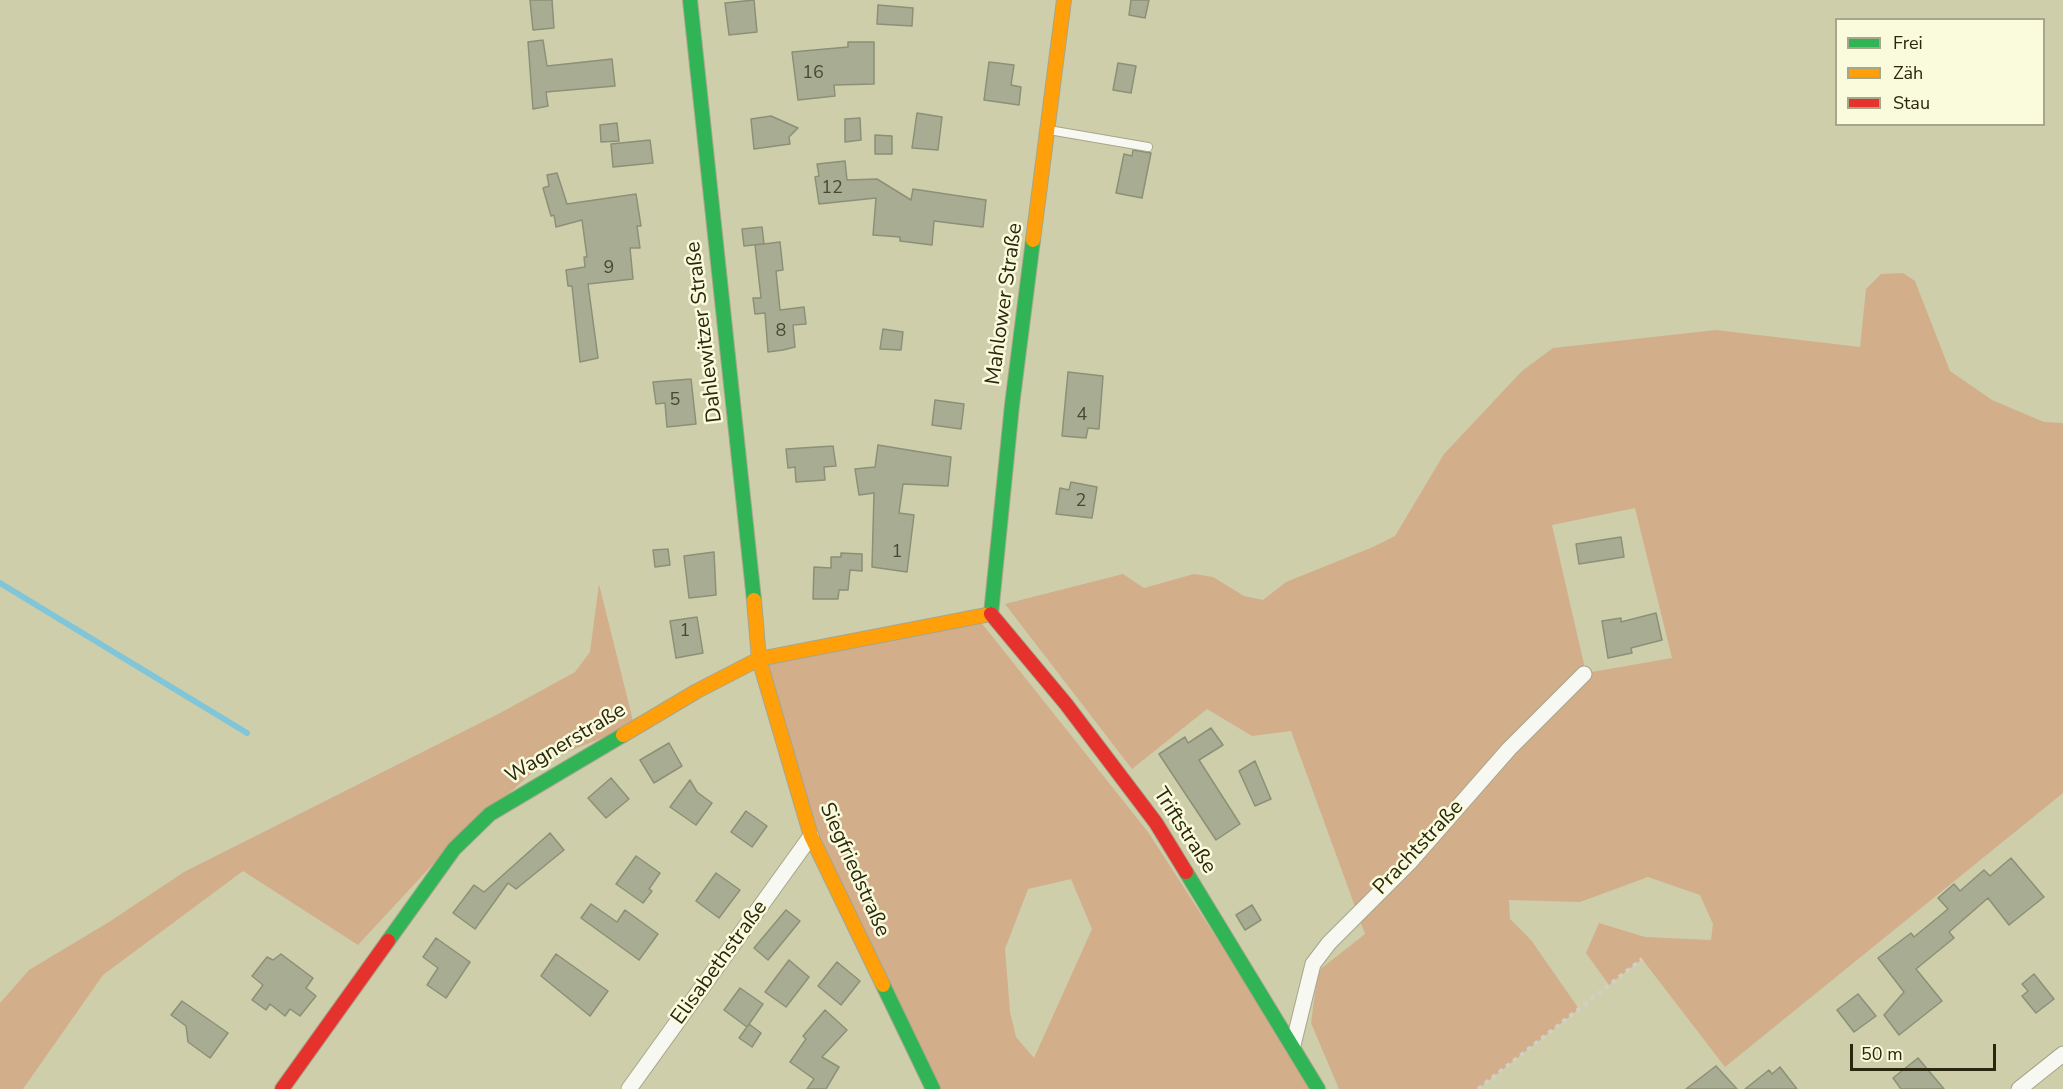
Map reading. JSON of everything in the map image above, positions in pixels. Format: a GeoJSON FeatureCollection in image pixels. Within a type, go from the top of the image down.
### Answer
{"type":"FeatureCollection","features":[{"type":"Feature","properties":{"kind":"street","name":"Dahlewitzer Straße"},"geometry":{"type":"LineString","coordinates":[[690,0],[750,542],[759,659]]}},
{"type":"Feature","properties":{"kind":"street","name":"Mahlower Straße"},"geometry":{"type":"LineString","coordinates":[[991,614],[1012,405],[1064,0]]}},
{"type":"Feature","properties":{"kind":"street","name":"Wagnerstraße"},"geometry":{"type":"LineString","coordinates":[[282,1089],[454,849],[490,814],[697,691],[759,659],[991,614]]}},
{"type":"Feature","properties":{"kind":"street","name":"Triftstraße"},"geometry":{"type":"LineString","coordinates":[[991,614],[1066,704],[1156,823],[1318,1089]]}},
{"type":"Feature","properties":{"kind":"street","name":"Siegfriedstraße"},"geometry":{"type":"LineString","coordinates":[[759,659],[811,836],[933,1089]]}},
{"type":"Feature","properties":{"kind":"street","name":"Prachtstraße"},"geometry":{"type":"LineString","coordinates":[[1293,1045],[1313,964],[1329,943],[1409,863],[1509,749],[1584,674]]}},
{"type":"Feature","properties":{"kind":"street","name":"Elisabethstraße"},"geometry":{"type":"LineString","coordinates":[[629,1089],[811,836]]}},
{"type":"Feature","properties":{"kind":"street"},"geometry":{"type":"LineString","coordinates":[[2019,1089],[2063,1054]]}},
{"type":"Feature","properties":{"kind":"lane"},"geometry":{"type":"LineString","coordinates":[[1048,130],[1148,147]]}},
{"type":"Feature","properties":{"kind":"path"},"geometry":{"type":"LineString","coordinates":[[1478,1089],[1642,959]]}},
{"type":"Feature","properties":{"kind":"shaded area"},"geometry":{"type":"Polygon","coordinates":[[[1903,273],[1915,281],[1950,371],[1992,400],[2044,422],[2063,423],[2063,793],[1725,1067],[1642,959],[1609,985],[1586,953],[1599,923],[1645,937],[1711,940],[1713,924],[1700,895],[1648,877],[1580,902],[1509,900],[1510,919],[1531,940],[1579,1009],[1478,1089],[1339,1089],[1311,1023],[1318,971],[1365,934],[1291,731],[1252,736],[1207,709],[1132,769],[1005,604],[1123,574],[1144,588],[1194,574],[1213,577],[1244,596],[1263,600],[1286,582],[1395,536],[1444,454],[1522,371],[1553,348],[1716,330],[1860,347],[1866,289],[1881,274],[1903,273]],[[1635,508],[1552,525],[1586,673],[1672,658],[1635,508]]]}},
{"type":"Feature","properties":{"kind":"shaded area"},"geometry":{"type":"Polygon","coordinates":[[[599,584],[634,725],[545,761],[446,850],[358,945],[243,871],[103,975],[23,1089],[0,1089],[0,1003],[29,970],[109,922],[184,872],[502,712],[575,672],[590,652],[599,584]]]}},
{"type":"Feature","properties":{"kind":"shaded area"},"geometry":{"type":"Polygon","coordinates":[[[972,611],[1148,832],[1286,1045],[1311,1089],[933,1089],[811,836],[759,659],[972,611]],[[1071,879],[1028,889],[1005,949],[1010,1012],[1016,1037],[1034,1058],[1092,929],[1071,879]]]}},
{"type":"Feature","properties":{"kind":"building"},"geometry":{"type":"Polygon","coordinates":[[[530,0],[552,0],[554,28],[533,30],[530,0]]]}},
{"type":"Feature","properties":{"kind":"building"},"geometry":{"type":"Polygon","coordinates":[[[754,0],[757,32],[729,35],[725,3],[754,0]]]}},
{"type":"Feature","properties":{"kind":"building"},"geometry":{"type":"Polygon","coordinates":[[[1131,0],[1149,0],[1145,18],[1129,15],[1131,0]]]}},
{"type":"Feature","properties":{"kind":"building"},"geometry":{"type":"Polygon","coordinates":[[[878,5],[913,8],[912,26],[877,24],[878,5]]]}},
{"type":"Feature","properties":{"kind":"building"},"geometry":{"type":"Polygon","coordinates":[[[543,40],[547,66],[612,59],[615,86],[546,92],[548,106],[533,109],[528,42],[543,40]]]}},
{"type":"Feature","properties":{"kind":"building"},"geometry":{"type":"Polygon","coordinates":[[[848,42],[874,42],[874,84],[834,85],[835,96],[798,100],[792,52],[848,47],[848,42]]]}},
{"type":"Feature","properties":{"kind":"building"},"geometry":{"type":"Polygon","coordinates":[[[989,62],[1014,65],[1011,85],[1021,87],[1019,105],[984,100],[989,62]]]}},
{"type":"Feature","properties":{"kind":"building"},"geometry":{"type":"Polygon","coordinates":[[[1118,63],[1136,66],[1131,93],[1113,90],[1118,63]]]}},
{"type":"Feature","properties":{"kind":"building"},"geometry":{"type":"Polygon","coordinates":[[[917,113],[942,117],[938,150],[912,148],[917,113]]]}},
{"type":"Feature","properties":{"kind":"building"},"geometry":{"type":"Polygon","coordinates":[[[771,116],[798,128],[789,137],[790,144],[754,149],[751,119],[771,116]]]}},
{"type":"Feature","properties":{"kind":"building"},"geometry":{"type":"Polygon","coordinates":[[[860,118],[861,140],[845,142],[845,119],[860,118]]]}},
{"type":"Feature","properties":{"kind":"building"},"geometry":{"type":"Polygon","coordinates":[[[617,123],[619,141],[601,142],[600,125],[617,123]]]}},
{"type":"Feature","properties":{"kind":"building"},"geometry":{"type":"Polygon","coordinates":[[[875,135],[892,136],[892,154],[875,154],[875,135]]]}},
{"type":"Feature","properties":{"kind":"building"},"geometry":{"type":"Polygon","coordinates":[[[650,140],[653,163],[613,167],[611,144],[650,140]]]}},
{"type":"Feature","properties":{"kind":"building"},"geometry":{"type":"Polygon","coordinates":[[[1133,150],[1151,153],[1142,198],[1116,193],[1124,154],[1132,156],[1133,150]]]}},
{"type":"Feature","properties":{"kind":"building"},"geometry":{"type":"Polygon","coordinates":[[[845,161],[847,180],[877,179],[911,200],[913,189],[986,200],[983,227],[934,221],[932,245],[900,241],[900,237],[873,235],[876,198],[819,204],[815,177],[819,176],[817,164],[845,161]]]}},
{"type":"Feature","properties":{"kind":"building"},"geometry":{"type":"Polygon","coordinates":[[[557,173],[567,204],[636,194],[641,226],[637,226],[640,248],[630,248],[633,279],[588,284],[598,358],[580,362],[572,286],[568,286],[566,270],[585,267],[584,257],[587,257],[582,220],[556,227],[554,215],[551,216],[543,188],[549,186],[547,175],[557,173]]]}},
{"type":"Feature","properties":{"kind":"building"},"geometry":{"type":"Polygon","coordinates":[[[762,227],[764,244],[780,242],[783,270],[776,271],[780,310],[804,307],[806,324],[793,325],[795,347],[768,352],[765,313],[755,314],[753,298],[761,298],[755,245],[763,244],[744,246],[742,229],[762,227]]]}},
{"type":"Feature","properties":{"kind":"building"},"geometry":{"type":"Polygon","coordinates":[[[883,329],[903,332],[901,350],[880,349],[883,329]]]}},
{"type":"Feature","properties":{"kind":"building"},"geometry":{"type":"Polygon","coordinates":[[[1068,372],[1103,376],[1099,429],[1088,428],[1086,438],[1062,436],[1068,372]]]}},
{"type":"Feature","properties":{"kind":"building"},"geometry":{"type":"Polygon","coordinates":[[[691,379],[696,424],[667,427],[665,403],[656,404],[653,382],[691,379]]]}},
{"type":"Feature","properties":{"kind":"building"},"geometry":{"type":"Polygon","coordinates":[[[935,400],[964,404],[961,429],[932,425],[935,400]]]}},
{"type":"Feature","properties":{"kind":"building"},"geometry":{"type":"Polygon","coordinates":[[[878,445],[951,457],[948,486],[903,484],[899,513],[914,515],[907,572],[872,567],[874,493],[859,495],[855,469],[875,467],[878,445]]]}},
{"type":"Feature","properties":{"kind":"building"},"geometry":{"type":"Polygon","coordinates":[[[833,446],[836,466],[824,467],[825,480],[796,482],[795,467],[788,468],[786,449],[833,446]]]}},
{"type":"Feature","properties":{"kind":"building"},"geometry":{"type":"Polygon","coordinates":[[[1071,482],[1097,487],[1092,518],[1056,514],[1060,488],[1069,490],[1071,482]]]}},
{"type":"Feature","properties":{"kind":"building"},"geometry":{"type":"Polygon","coordinates":[[[1621,537],[1624,557],[1579,564],[1576,544],[1621,537]]]}},
{"type":"Feature","properties":{"kind":"building"},"geometry":{"type":"Polygon","coordinates":[[[668,549],[670,565],[655,567],[653,550],[668,549]]]}},
{"type":"Feature","properties":{"kind":"building"},"geometry":{"type":"Polygon","coordinates":[[[714,552],[716,595],[689,598],[684,556],[714,552]]]}},
{"type":"Feature","properties":{"kind":"building"},"geometry":{"type":"Polygon","coordinates":[[[841,553],[862,554],[862,571],[850,570],[848,590],[839,590],[838,599],[813,599],[814,567],[831,568],[831,557],[841,557],[841,553]]]}},
{"type":"Feature","properties":{"kind":"building"},"geometry":{"type":"Polygon","coordinates":[[[1656,613],[1662,640],[1631,648],[1632,653],[1608,658],[1602,621],[1621,618],[1621,622],[1656,613]]]}},
{"type":"Feature","properties":{"kind":"building"},"geometry":{"type":"Polygon","coordinates":[[[697,617],[703,653],[676,658],[670,621],[697,617]]]}},
{"type":"Feature","properties":{"kind":"building"},"geometry":{"type":"Polygon","coordinates":[[[1211,728],[1223,745],[1199,760],[1240,824],[1216,840],[1159,754],[1185,737],[1188,743],[1211,728]]]}},
{"type":"Feature","properties":{"kind":"building"},"geometry":{"type":"Polygon","coordinates":[[[669,743],[682,766],[654,783],[640,760],[669,743]]]}},
{"type":"Feature","properties":{"kind":"building"},"geometry":{"type":"Polygon","coordinates":[[[1255,761],[1271,799],[1255,806],[1239,771],[1255,761]]]}},
{"type":"Feature","properties":{"kind":"building"},"geometry":{"type":"Polygon","coordinates":[[[611,778],[629,799],[606,818],[588,798],[611,778]]]}},
{"type":"Feature","properties":{"kind":"building"},"geometry":{"type":"Polygon","coordinates":[[[690,780],[697,792],[712,803],[696,825],[670,807],[690,780]]]}},
{"type":"Feature","properties":{"kind":"building"},"geometry":{"type":"Polygon","coordinates":[[[746,811],[767,826],[752,847],[731,832],[746,811]]]}},
{"type":"Feature","properties":{"kind":"building"},"geometry":{"type":"Polygon","coordinates":[[[550,833],[564,850],[516,889],[508,883],[475,929],[453,913],[474,885],[484,892],[550,833]]]}},
{"type":"Feature","properties":{"kind":"building"},"geometry":{"type":"Polygon","coordinates":[[[636,856],[660,873],[649,889],[652,891],[643,903],[616,884],[636,856]]]}},
{"type":"Feature","properties":{"kind":"building"},"geometry":{"type":"Polygon","coordinates":[[[2011,858],[2044,897],[2009,925],[1988,898],[1949,932],[1954,938],[1916,969],[1942,1001],[1899,1035],[1884,1015],[1904,992],[1878,958],[1911,933],[1914,937],[1948,909],[1938,898],[1954,884],[1960,891],[1984,870],[1990,876],[2011,858]]]}},
{"type":"Feature","properties":{"kind":"building"},"geometry":{"type":"Polygon","coordinates":[[[716,873],[740,890],[719,918],[696,901],[716,873]]]}},
{"type":"Feature","properties":{"kind":"building"},"geometry":{"type":"Polygon","coordinates":[[[591,904],[617,922],[625,910],[658,934],[639,960],[581,918],[591,904]]]}},
{"type":"Feature","properties":{"kind":"building"},"geometry":{"type":"Polygon","coordinates":[[[1252,905],[1261,920],[1245,930],[1236,915],[1252,905]]]}},
{"type":"Feature","properties":{"kind":"building"},"geometry":{"type":"Polygon","coordinates":[[[786,910],[800,921],[768,960],[754,948],[786,910]]]}},
{"type":"Feature","properties":{"kind":"building"},"geometry":{"type":"Polygon","coordinates":[[[436,938],[470,962],[446,998],[427,985],[438,968],[423,957],[436,938]]]}},
{"type":"Feature","properties":{"kind":"building"},"geometry":{"type":"Polygon","coordinates":[[[281,954],[313,978],[306,988],[316,996],[300,1016],[290,1009],[285,1016],[270,1004],[266,1010],[252,1000],[263,985],[252,976],[267,957],[273,960],[281,954]]]}},
{"type":"Feature","properties":{"kind":"building"},"geometry":{"type":"Polygon","coordinates":[[[556,954],[608,991],[590,1016],[541,976],[556,954]]]}},
{"type":"Feature","properties":{"kind":"building"},"geometry":{"type":"Polygon","coordinates":[[[789,960],[809,977],[786,1007],[765,992],[789,960]]]}},
{"type":"Feature","properties":{"kind":"building"},"geometry":{"type":"Polygon","coordinates":[[[837,962],[860,981],[841,1005],[818,986],[837,962]]]}},
{"type":"Feature","properties":{"kind":"building"},"geometry":{"type":"Polygon","coordinates":[[[2034,974],[2054,999],[2036,1013],[2022,996],[2028,991],[2022,984],[2034,974]]]}},
{"type":"Feature","properties":{"kind":"building"},"geometry":{"type":"Polygon","coordinates":[[[740,988],[763,1004],[747,1027],[724,1010],[740,988]]]}},
{"type":"Feature","properties":{"kind":"building"},"geometry":{"type":"Polygon","coordinates":[[[1858,994],[1876,1016],[1854,1032],[1837,1010],[1858,994]]]}},
{"type":"Feature","properties":{"kind":"building"},"geometry":{"type":"Polygon","coordinates":[[[182,1001],[228,1033],[210,1058],[188,1042],[186,1026],[171,1015],[182,1001]]]}},
{"type":"Feature","properties":{"kind":"building"},"geometry":{"type":"Polygon","coordinates":[[[825,1010],[847,1030],[822,1057],[839,1067],[826,1089],[807,1089],[814,1079],[790,1062],[806,1039],[803,1036],[825,1010]]]}},
{"type":"Feature","properties":{"kind":"building"},"geometry":{"type":"Polygon","coordinates":[[[749,1024],[761,1033],[752,1047],[739,1038],[749,1024]]]}},
{"type":"Feature","properties":{"kind":"building"},"geometry":{"type":"Polygon","coordinates":[[[1918,1058],[1944,1089],[1901,1089],[1893,1078],[1918,1058]]]}},
{"type":"Feature","properties":{"kind":"building"},"geometry":{"type":"Polygon","coordinates":[[[1716,1066],[1737,1089],[1686,1089],[1716,1066]]]}},
{"type":"Feature","properties":{"kind":"building"},"geometry":{"type":"Polygon","coordinates":[[[1780,1067],[1797,1089],[1745,1089],[1769,1070],[1772,1074],[1780,1067]]]}},
{"type":"Feature","properties":{"kind":"waterway"},"geometry":{"type":"LineString","coordinates":[[0,583],[247,733]]}},
{"type":"Feature","properties":{"kind":"traffic: fast"},"geometry":{"type":"LineString","coordinates":[[690,0],[754,600]]}},
{"type":"Feature","properties":{"kind":"traffic: fast"},"geometry":{"type":"LineString","coordinates":[[991,614],[1012,405],[1033,240]]}},
{"type":"Feature","properties":{"kind":"traffic: fast"},"geometry":{"type":"LineString","coordinates":[[388,941],[454,849],[490,814],[623,735]]}},
{"type":"Feature","properties":{"kind":"traffic: fast"},"geometry":{"type":"LineString","coordinates":[[1186,872],[1318,1089]]}},
{"type":"Feature","properties":{"kind":"traffic: fast"},"geometry":{"type":"LineString","coordinates":[[883,985],[933,1089]]}},
{"type":"Feature","properties":{"kind":"traffic: slow"},"geometry":{"type":"LineString","coordinates":[[1033,240],[1064,0]]}},
{"type":"Feature","properties":{"kind":"traffic: slow"},"geometry":{"type":"LineString","coordinates":[[754,600],[759,659],[811,836],[883,985]]}},
{"type":"Feature","properties":{"kind":"traffic: slow"},"geometry":{"type":"LineString","coordinates":[[623,735],[697,691],[759,659],[991,614]]}},
{"type":"Feature","properties":{"kind":"traffic: jam"},"geometry":{"type":"LineString","coordinates":[[991,614],[1066,704],[1156,823],[1186,872]]}},
{"type":"Feature","properties":{"kind":"traffic: jam"},"geometry":{"type":"LineString","coordinates":[[282,1089],[388,941]]}}]}
